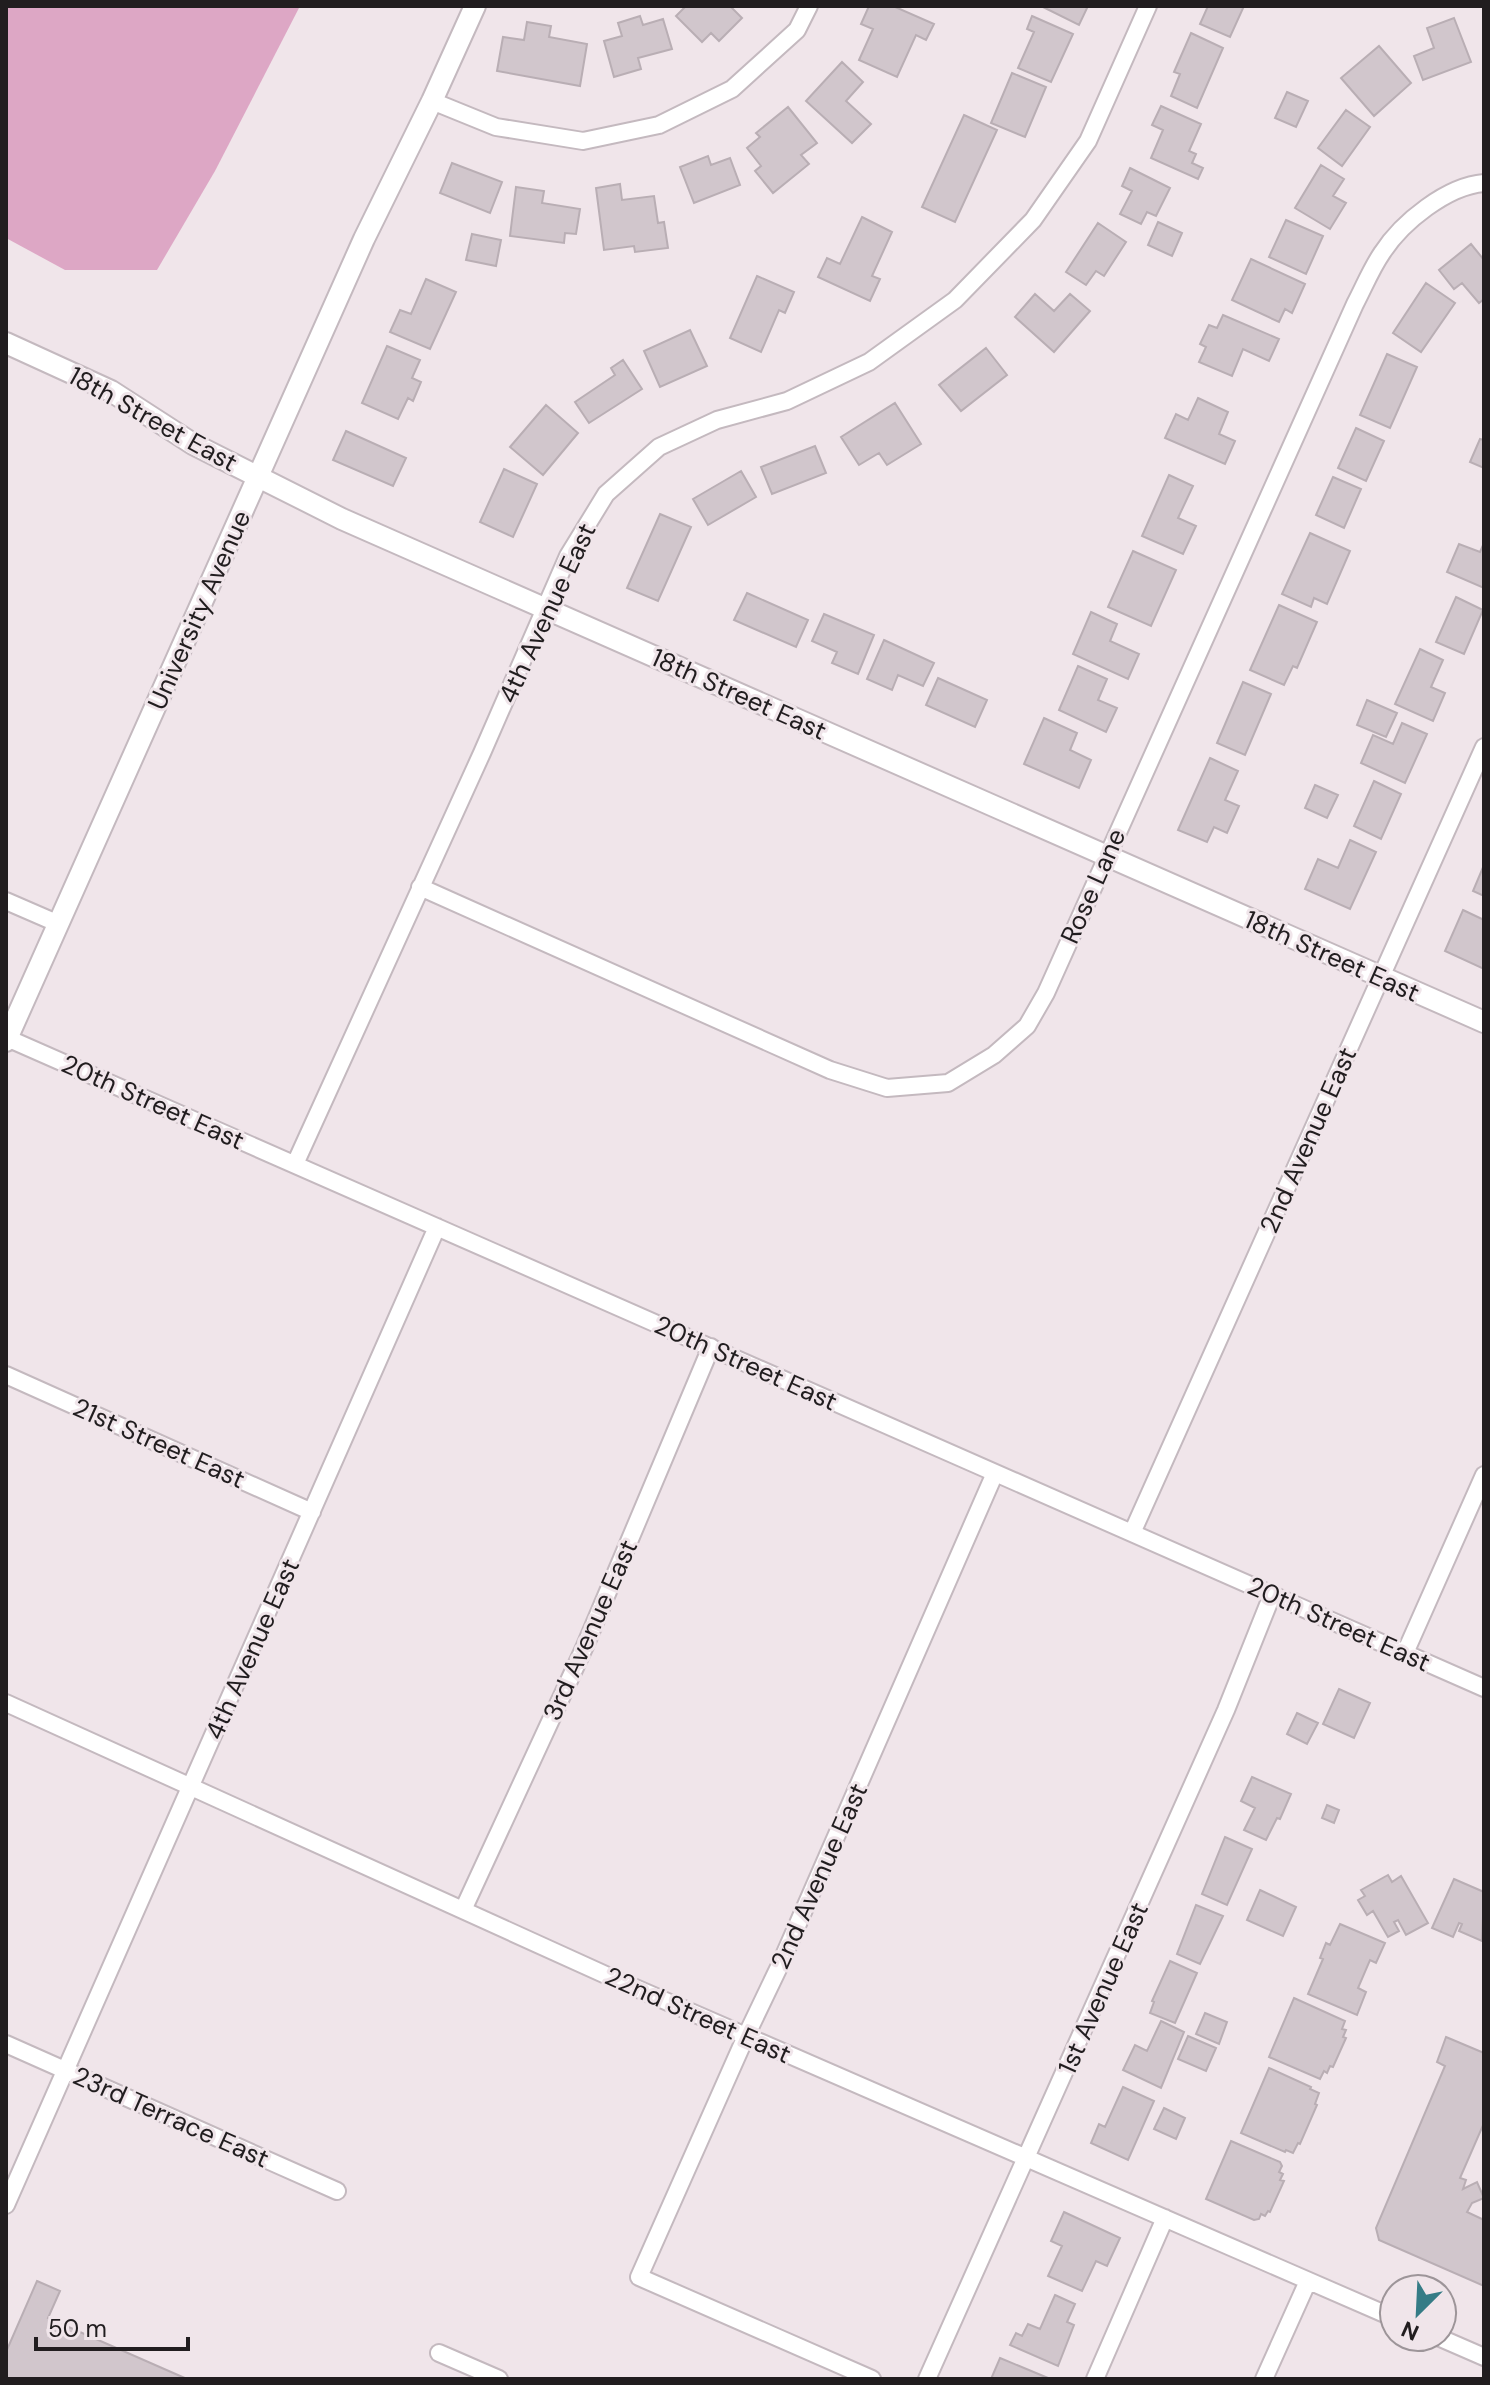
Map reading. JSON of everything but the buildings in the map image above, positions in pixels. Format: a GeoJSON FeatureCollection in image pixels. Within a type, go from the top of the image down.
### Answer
{"type":"FeatureCollection","features":[{"type":"Feature","properties":{"kind":"street","name":"University Avenue"},"geometry":{"type":"LineString","coordinates":[[7,1039],[364,239],[475,6]]}},
{"type":"Feature","properties":{"kind":"street"},"geometry":{"type":"LineString","coordinates":[[432,101],[496,127],[583,141],[659,125],[732,89],[797,30],[809,6]]}},
{"type":"Feature","properties":{"kind":"street","name":"4th Avenue East"},"geometry":{"type":"LineString","coordinates":[[295,1164],[568,556],[606,494],[659,447],[717,420],[787,401],[869,362],[955,300],[1033,220],[1088,141],[1148,6]]}},
{"type":"Feature","properties":{"kind":"street","name":"Rose Lane"},"geometry":{"type":"LineString","coordinates":[[420,887],[830,1070],[887,1088],[948,1083],[994,1055],[1027,1026],[1046,993],[1349,316],[1383,251],[1424,207],[1471,184],[1484,183]]}},
{"type":"Feature","properties":{"kind":"street","name":"18th Street East"},"geometry":{"type":"LineString","coordinates":[[6,343],[111,391],[193,444],[342,519],[1484,1022]]}},
{"type":"Feature","properties":{"kind":"street","name":"2nd Avenue East"},"geometry":{"type":"LineString","coordinates":[[1132,1533],[1484,747]]}},
{"type":"Feature","properties":{"kind":"street"},"geometry":{"type":"LineString","coordinates":[[6,901],[59,924]]}},
{"type":"Feature","properties":{"kind":"street","name":"20th Street East"},"geometry":{"type":"LineString","coordinates":[[7,1039],[1484,1688]]}},
{"type":"Feature","properties":{"kind":"street","name":"4th Avenue East"},"geometry":{"type":"LineString","coordinates":[[6,2205],[437,1227]]}},
{"type":"Feature","properties":{"kind":"street","name":"3rd Avenue East"},"geometry":{"type":"LineString","coordinates":[[463,1910],[585,1646],[711,1347]]}},
{"type":"Feature","properties":{"kind":"street","name":"21st Street East"},"geometry":{"type":"LineString","coordinates":[[6,1375],[312,1512]]}},
{"type":"Feature","properties":{"kind":"street","name":"2nd Avenue East"},"geometry":{"type":"LineString","coordinates":[[872,2379],[639,2277],[792,1938],[995,1473]]}},
{"type":"Feature","properties":{"kind":"street"},"geometry":{"type":"LineString","coordinates":[[1405,1653],[1484,1475]]}},
{"type":"Feature","properties":{"kind":"street","name":"1st Avenue East"},"geometry":{"type":"LineString","coordinates":[[927,2379],[1226,1710],[1272,1595]]}},
{"type":"Feature","properties":{"kind":"street","name":"22nd Street East"},"geometry":{"type":"LineString","coordinates":[[6,1703],[746,2036],[1378,2311]]}},
{"type":"Feature","properties":{"kind":"street","name":"23rd Terrace East"},"geometry":{"type":"LineString","coordinates":[[6,2044],[337,2191]]}},
{"type":"Feature","properties":{"kind":"street"},"geometry":{"type":"LineString","coordinates":[[1095,2379],[1165,2218]]}},
{"type":"Feature","properties":{"kind":"street"},"geometry":{"type":"LineString","coordinates":[[1264,2379],[1308,2281]]}},
{"type":"Feature","properties":{"kind":"street"},"geometry":{"type":"LineString","coordinates":[[1458,2346],[1484,2357]]}},
{"type":"Feature","properties":{"kind":"street"},"geometry":{"type":"LineString","coordinates":[[439,2353],[499,2379]]}},
{"type":"Feature","properties":{"kind":"shaded area"},"geometry":{"type":"Polygon","coordinates":[[[6,6],[300,6],[215,171],[157,270],[65,270],[6,238],[6,6]]]}}]}
